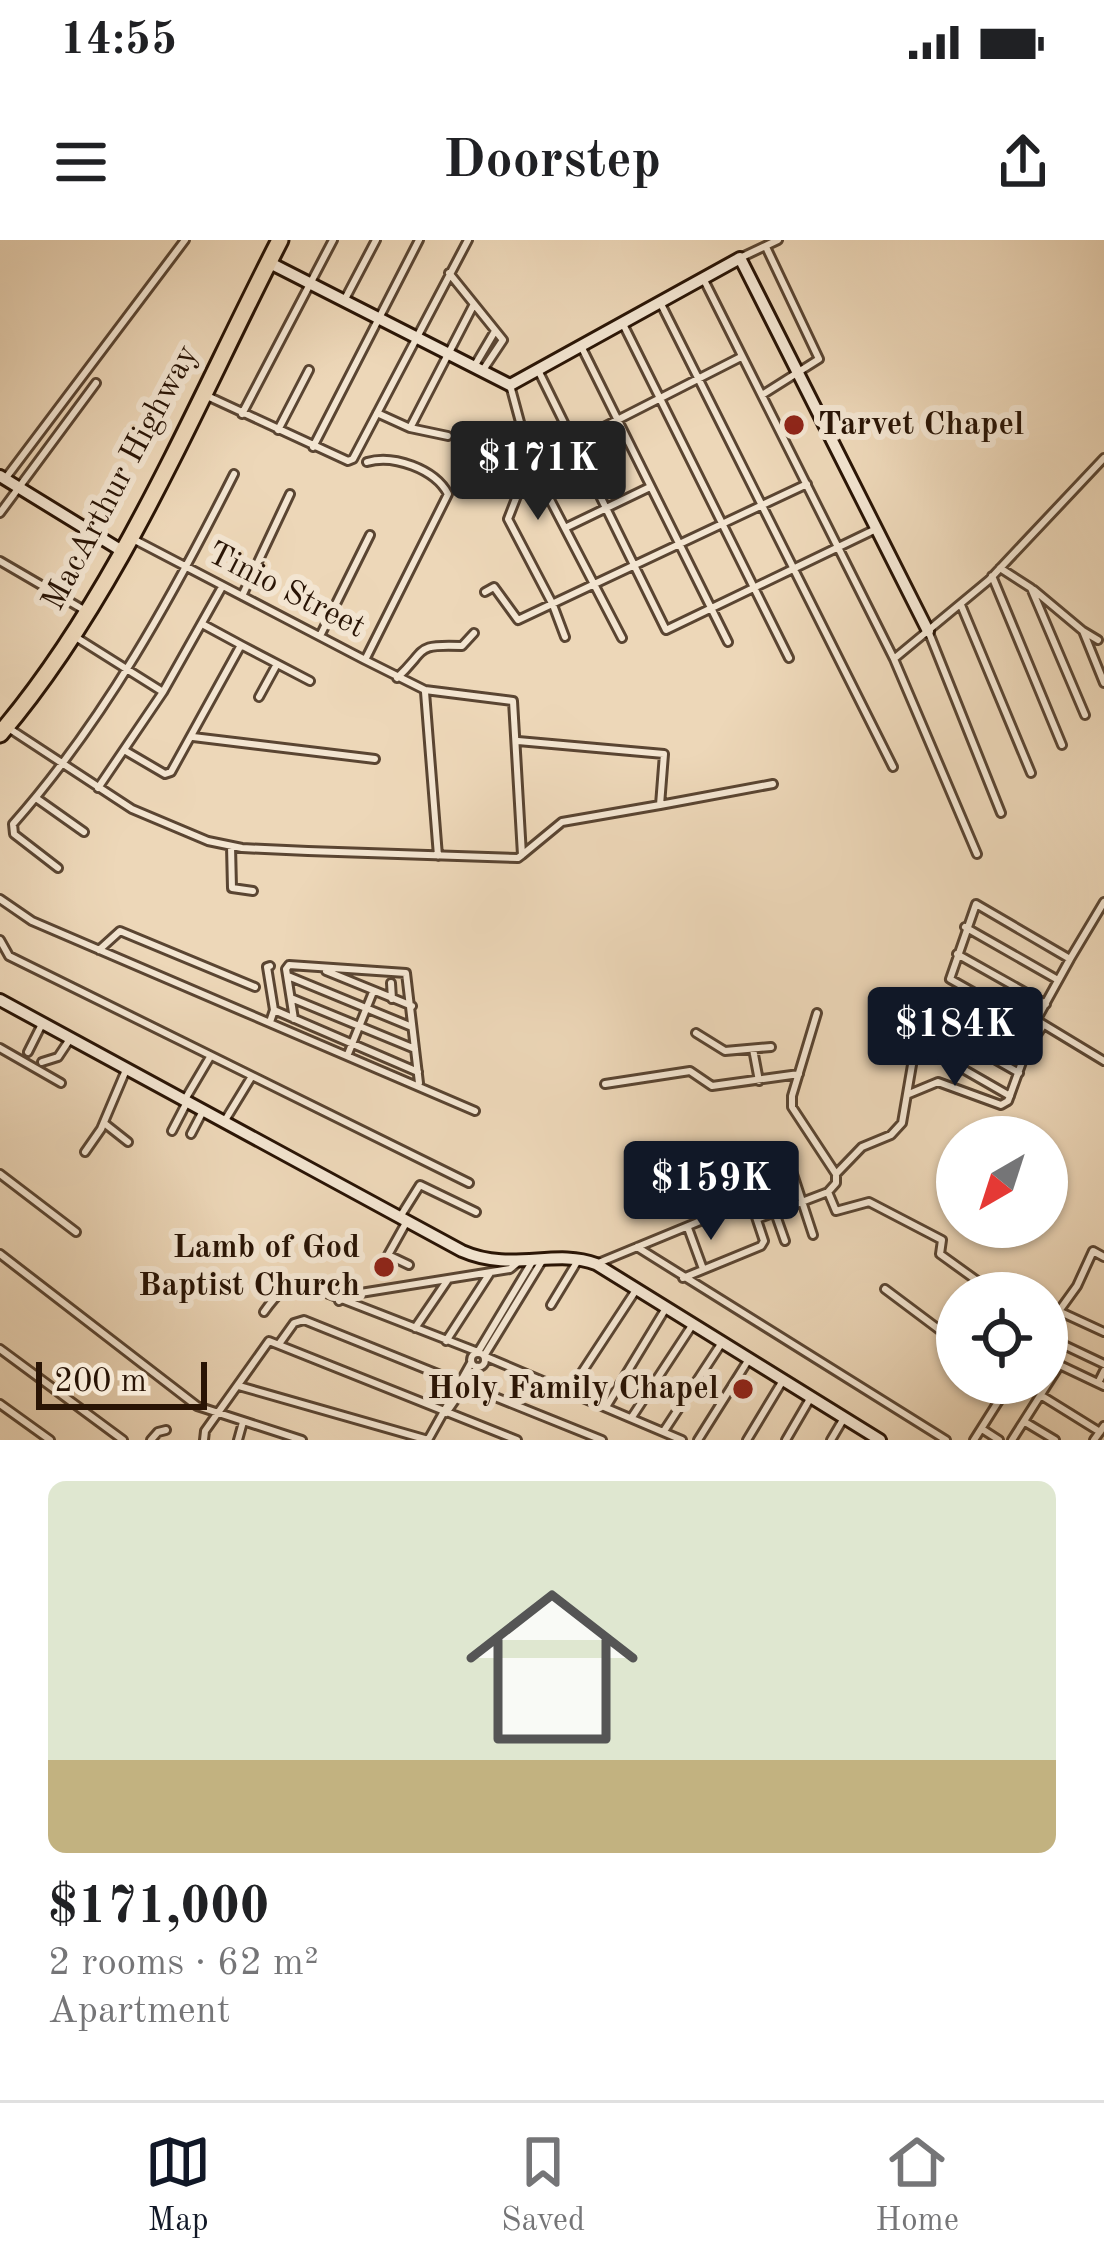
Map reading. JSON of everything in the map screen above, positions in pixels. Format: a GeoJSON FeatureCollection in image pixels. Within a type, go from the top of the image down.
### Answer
{"type":"FeatureCollection","features":[{"type":"Feature","properties":{"kind":"highway","name":"MacArthur Highway"},"geometry":{"type":"LineString","coordinates":[[3,730],[73,635],[126,544],[280,240]]}},
{"type":"Feature","properties":{"kind":"street"},"geometry":{"type":"LineString","coordinates":[[126,544],[3,478],[185,240]]}},
{"type":"Feature","properties":{"kind":"street"},"geometry":{"type":"LineString","coordinates":[[242,414],[333,240]]}},
{"type":"Feature","properties":{"kind":"street"},"geometry":{"type":"LineString","coordinates":[[345,299],[376,240]]}},
{"type":"Feature","properties":{"kind":"street"},"geometry":{"type":"LineString","coordinates":[[313,447],[418,240]]}},
{"type":"Feature","properties":{"kind":"street"},"geometry":{"type":"LineString","coordinates":[[202,394],[348,461],[358,455],[468,240]]}},
{"type":"Feature","properties":{"kind":"street"},"geometry":{"type":"LineString","coordinates":[[511,386],[778,240]]}},
{"type":"Feature","properties":{"kind":"street"},"geometry":{"type":"LineString","coordinates":[[763,395],[819,359],[766,247]]}},
{"type":"Feature","properties":{"kind":"street"},"geometry":{"type":"LineString","coordinates":[[740,258],[928,631],[1001,813]]}},
{"type":"Feature","properties":{"kind":"street"},"geometry":{"type":"LineString","coordinates":[[268,262],[511,386]]}},
{"type":"Feature","properties":{"kind":"street"},"geometry":{"type":"LineString","coordinates":[[449,273],[495,331],[477,370]]}},
{"type":"Feature","properties":{"kind":"street"},"geometry":{"type":"LineString","coordinates":[[704,280],[894,659],[977,854]]}},
{"type":"Feature","properties":{"kind":"street"},"geometry":{"type":"LineString","coordinates":[[410,428],[474,304]]}},
{"type":"Feature","properties":{"kind":"street"},"geometry":{"type":"LineString","coordinates":[[661,304],[893,767]]}},
{"type":"Feature","properties":{"kind":"street"},"geometry":{"type":"LineString","coordinates":[[623,324],[789,658]]}},
{"type":"Feature","properties":{"kind":"street"},"geometry":{"type":"LineString","coordinates":[[580,345],[728,642]]}},
{"type":"Feature","properties":{"kind":"street"},"geometry":{"type":"LineString","coordinates":[[565,638],[554,605],[508,518],[531,463],[741,357]]}},
{"type":"Feature","properties":{"kind":"street"},"geometry":{"type":"LineString","coordinates":[[537,368],[666,630],[876,529]]}},
{"type":"Feature","properties":{"kind":"street"},"geometry":{"type":"LineString","coordinates":[[278,430],[309,370]]}},
{"type":"Feature","properties":{"kind":"street"},"geometry":{"type":"LineString","coordinates":[[0,513],[96,383]]}},
{"type":"Feature","properties":{"kind":"street"},"geometry":{"type":"LineString","coordinates":[[511,386],[531,463],[622,638]]}},
{"type":"Feature","properties":{"kind":"street"},"geometry":{"type":"LineString","coordinates":[[377,413],[410,428],[448,436]]}},
{"type":"Feature","properties":{"kind":"street"},"geometry":{"type":"LineString","coordinates":[[894,659],[992,576],[1104,458]]}},
{"type":"Feature","properties":{"kind":"street","name":"Tinio Street"},"geometry":{"type":"LineString","coordinates":[[126,544],[187,568],[365,660],[448,494],[444,486],[400,460],[367,461]]}},
{"type":"Feature","properties":{"kind":"street"},"geometry":{"type":"LineString","coordinates":[[58,868],[12,829],[126,670],[187,568],[234,474]]}},
{"type":"Feature","properties":{"kind":"street"},"geometry":{"type":"LineString","coordinates":[[485,592],[494,587],[514,620],[807,484]]}},
{"type":"Feature","properties":{"kind":"street"},"geometry":{"type":"LineString","coordinates":[[565,528],[650,487]]}},
{"type":"Feature","properties":{"kind":"street"},"geometry":{"type":"LineString","coordinates":[[242,596],[290,494]]}},
{"type":"Feature","properties":{"kind":"street"},"geometry":{"type":"LineString","coordinates":[[320,636],[370,535]]}},
{"type":"Feature","properties":{"kind":"street"},"geometry":{"type":"LineString","coordinates":[[0,561],[87,612]]}},
{"type":"Feature","properties":{"kind":"street"},"geometry":{"type":"LineString","coordinates":[[1000,568],[1098,640]]}},
{"type":"Feature","properties":{"kind":"street"},"geometry":{"type":"LineString","coordinates":[[992,576],[1062,745]]}},
{"type":"Feature","properties":{"kind":"street"},"geometry":{"type":"LineString","coordinates":[[97,789],[163,692],[222,587]]}},
{"type":"Feature","properties":{"kind":"street"},"geometry":{"type":"LineString","coordinates":[[1031,587],[1084,716]]}},
{"type":"Feature","properties":{"kind":"street"},"geometry":{"type":"LineString","coordinates":[[961,605],[1031,773]]}},
{"type":"Feature","properties":{"kind":"street"},"geometry":{"type":"LineString","coordinates":[[204,625],[310,681]]}},
{"type":"Feature","properties":{"kind":"street"},"geometry":{"type":"LineString","coordinates":[[1083,631],[1104,682]]}},
{"type":"Feature","properties":{"kind":"street"},"geometry":{"type":"LineString","coordinates":[[397,678],[420,649],[462,646],[474,633]]}},
{"type":"Feature","properties":{"kind":"street"},"geometry":{"type":"LineString","coordinates":[[73,635],[163,692]]}},
{"type":"Feature","properties":{"kind":"street"},"geometry":{"type":"LineString","coordinates":[[124,750],[171,772],[241,645]]}},
{"type":"Feature","properties":{"kind":"street"},"geometry":{"type":"LineString","coordinates":[[365,660],[425,690],[513,701],[522,855]]}},
{"type":"Feature","properties":{"kind":"street"},"geometry":{"type":"LineString","coordinates":[[259,697],[278,664]]}},
{"type":"Feature","properties":{"kind":"street"},"geometry":{"type":"LineString","coordinates":[[425,690],[438,856]]}},
{"type":"Feature","properties":{"kind":"street"},"geometry":{"type":"LineString","coordinates":[[3,730],[158,822],[231,847],[514,860],[562,823],[772,784]]}},
{"type":"Feature","properties":{"kind":"street"},"geometry":{"type":"LineString","coordinates":[[194,737],[376,759]]}},
{"type":"Feature","properties":{"kind":"street"},"geometry":{"type":"LineString","coordinates":[[517,741],[664,754],[660,805]]}},
{"type":"Feature","properties":{"kind":"street"},"geometry":{"type":"LineString","coordinates":[[36,798],[84,832]]}},
{"type":"Feature","properties":{"kind":"street"},"geometry":{"type":"LineString","coordinates":[[231,847],[232,888],[254,891]]}},
{"type":"Feature","properties":{"kind":"street"},"geometry":{"type":"LineString","coordinates":[[0,899],[32,921],[475,1111]]}},
{"type":"Feature","properties":{"kind":"street"},"geometry":{"type":"LineString","coordinates":[[909,1094],[938,1082],[998,1105],[1008,1101],[1046,1004],[1104,902]]}},
{"type":"Feature","properties":{"kind":"street"},"geometry":{"type":"LineString","coordinates":[[1070,959],[980,905],[972,907],[964,927],[951,981],[1104,1061]]}},
{"type":"Feature","properties":{"kind":"street"},"geometry":{"type":"LineString","coordinates":[[964,927],[1058,980]]}},
{"type":"Feature","properties":{"kind":"street"},"geometry":{"type":"LineString","coordinates":[[102,951],[116,932],[124,932],[255,987]]}},
{"type":"Feature","properties":{"kind":"street"},"geometry":{"type":"LineString","coordinates":[[0,940],[9,956],[469,1183]]}},
{"type":"Feature","properties":{"kind":"street"},"geometry":{"type":"LineString","coordinates":[[957,954],[1046,1004]]}},
{"type":"Feature","properties":{"kind":"street"},"geometry":{"type":"LineString","coordinates":[[294,1019],[289,965],[406,973],[419,1085]]}},
{"type":"Feature","properties":{"kind":"street"},"geometry":{"type":"LineString","coordinates":[[270,966],[274,1010],[270,1022]]}},
{"type":"Feature","properties":{"kind":"street"},"geometry":{"type":"LineString","coordinates":[[320,968],[412,1006]]}},
{"type":"Feature","properties":{"kind":"street"},"geometry":{"type":"LineString","coordinates":[[288,976],[412,1027]]}},
{"type":"Feature","properties":{"kind":"street"},"geometry":{"type":"LineString","coordinates":[[391,983],[392,999]]}},
{"type":"Feature","properties":{"kind":"street"},"geometry":{"type":"LineString","coordinates":[[348,1054],[374,992]]}},
{"type":"Feature","properties":{"kind":"street"},"geometry":{"type":"LineString","coordinates":[[291,998],[415,1049]]}},
{"type":"Feature","properties":{"kind":"street"},"geometry":{"type":"LineString","coordinates":[[0,1000],[493,1266]]}},
{"type":"Feature","properties":{"kind":"street"},"geometry":{"type":"LineString","coordinates":[[836,1174],[862,1147],[891,1135],[902,1124],[913,1059],[938,1006],[1026,1051]]}},
{"type":"Feature","properties":{"kind":"street"},"geometry":{"type":"LineString","coordinates":[[274,1010],[418,1072]]}},
{"type":"Feature","properties":{"kind":"street"},"geometry":{"type":"LineString","coordinates":[[757,1219],[828,1192],[836,1183],[836,1174],[796,1117],[792,1096],[817,1013]]}},
{"type":"Feature","properties":{"kind":"street"},"geometry":{"type":"LineString","coordinates":[[931,1023],[1019,1073]]}},
{"type":"Feature","properties":{"kind":"street"},"geometry":{"type":"LineString","coordinates":[[28,1052],[42,1024]]}},
{"type":"Feature","properties":{"kind":"street"},"geometry":{"type":"LineString","coordinates":[[696,1033],[725,1052],[771,1047]]}},
{"type":"Feature","properties":{"kind":"street"},"geometry":{"type":"LineString","coordinates":[[42,1062],[58,1057],[70,1039]]}},
{"type":"Feature","properties":{"kind":"street"},"geometry":{"type":"LineString","coordinates":[[923,1046],[1010,1096]]}},
{"type":"Feature","properties":{"kind":"street"},"geometry":{"type":"LineString","coordinates":[[0,1048],[61,1083]]}},
{"type":"Feature","properties":{"kind":"street"},"geometry":{"type":"LineString","coordinates":[[752,1049],[759,1081]]}},
{"type":"Feature","properties":{"kind":"street"},"geometry":{"type":"LineString","coordinates":[[172,1131],[211,1056]]}},
{"type":"Feature","properties":{"kind":"street"},"geometry":{"type":"LineString","coordinates":[[85,1152],[104,1123],[127,1070]]}},
{"type":"Feature","properties":{"kind":"street"},"geometry":{"type":"LineString","coordinates":[[605,1084],[690,1071],[712,1086],[799,1074]]}},
{"type":"Feature","properties":{"kind":"street"},"geometry":{"type":"LineString","coordinates":[[224,1122],[251,1076]]}},
{"type":"Feature","properties":{"kind":"street"},"geometry":{"type":"LineString","coordinates":[[191,1134],[203,1111]]}},
{"type":"Feature","properties":{"kind":"street"},"geometry":{"type":"LineString","coordinates":[[104,1123],[128,1142]]}},
{"type":"Feature","properties":{"kind":"street"},"geometry":{"type":"LineString","coordinates":[[792,1171],[813,1235]]}},
{"type":"Feature","properties":{"kind":"street"},"geometry":{"type":"LineString","coordinates":[[0,1174],[76,1232]]}},
{"type":"Feature","properties":{"kind":"street"},"geometry":{"type":"LineString","coordinates":[[409,1265],[388,1255],[420,1185],[476,1212]]}},
{"type":"Feature","properties":{"kind":"street"},"geometry":{"type":"LineString","coordinates":[[766,1187],[785,1241]]}},
{"type":"Feature","properties":{"kind":"street"},"geometry":{"type":"LineString","coordinates":[[828,1192],[836,1211],[868,1202],[942,1240],[940,1254],[965,1272]]}},
{"type":"Feature","properties":{"kind":"street"},"geometry":{"type":"LineString","coordinates":[[596,1264],[744,1203],[752,1205],[764,1241],[760,1246],[683,1277]]}},
{"type":"Feature","properties":{"kind":"street"},"geometry":{"type":"LineString","coordinates":[[687,1226],[704,1269]]}},
{"type":"Feature","properties":{"kind":"street"},"geometry":{"type":"LineString","coordinates":[[638,1247],[946,1440]]}},
{"type":"Feature","properties":{"kind":"street"},"geometry":{"type":"LineString","coordinates":[[1068,1298],[1093,1252],[1104,1257]]}},
{"type":"Feature","properties":{"kind":"street"},"geometry":{"type":"LineString","coordinates":[[0,1254],[197,1406],[302,1440]]}},
{"type":"Feature","properties":{"kind":"street"},"geometry":{"type":"LineString","coordinates":[[551,1305],[579,1259]]}},
{"type":"Feature","properties":{"kind":"street"},"geometry":{"type":"LineString","coordinates":[[339,1301],[398,1285],[447,1281],[493,1266],[579,1259],[596,1264],[875,1439]]}},
{"type":"Feature","properties":{"kind":"street"},"geometry":{"type":"LineString","coordinates":[[239,1386],[428,1440],[474,1365],[472,1356],[481,1354],[537,1262]]}},
{"type":"Feature","properties":{"kind":"street"},"geometry":{"type":"LineString","coordinates":[[446,1341],[493,1266]]}},
{"type":"Feature","properties":{"kind":"street"},"geometry":{"type":"LineString","coordinates":[[415,1328],[447,1281]]}},
{"type":"Feature","properties":{"kind":"street"},"geometry":{"type":"LineString","coordinates":[[264,1312],[289,1286],[308,1286],[682,1440]]}},
{"type":"Feature","properties":{"kind":"street"},"geometry":{"type":"LineString","coordinates":[[568,1392],[636,1289]]}},
{"type":"Feature","properties":{"kind":"street"},"geometry":{"type":"LineString","coordinates":[[885,1289],[936,1327]]}},
{"type":"Feature","properties":{"kind":"street"},"geometry":{"type":"LineString","coordinates":[[606,1407],[666,1308]]}},
{"type":"Feature","properties":{"kind":"street"},"geometry":{"type":"LineString","coordinates":[[1068,1315],[1104,1332]]}},
{"type":"Feature","properties":{"kind":"street"},"geometry":{"type":"LineString","coordinates":[[279,1344],[294,1323],[304,1320],[602,1440]]}},
{"type":"Feature","properties":{"kind":"street"},"geometry":{"type":"LineString","coordinates":[[632,1418],[693,1324]]}},
{"type":"Feature","properties":{"kind":"street"},"geometry":{"type":"LineString","coordinates":[[204,1440],[266,1342],[517,1440]]}},
{"type":"Feature","properties":{"kind":"street"},"geometry":{"type":"LineString","coordinates":[[664,1431],[722,1342]]}},
{"type":"Feature","properties":{"kind":"street"},"geometry":{"type":"LineString","coordinates":[[1068,1348],[1104,1368],[1101,1385],[1068,1370]]}},
{"type":"Feature","properties":{"kind":"street"},"geometry":{"type":"LineString","coordinates":[[2,1354],[123,1440]]}},
{"type":"Feature","properties":{"kind":"street"},"geometry":{"type":"LineString","coordinates":[[698,1440],[749,1359]]}},
{"type":"Feature","properties":{"kind":"street"},"geometry":{"type":"LineString","coordinates":[[746,1440],[783,1381]]}},
{"type":"Feature","properties":{"kind":"street"},"geometry":{"type":"LineString","coordinates":[[786,1440],[812,1396]]}},
{"type":"Feature","properties":{"kind":"street"},"geometry":{"type":"LineString","coordinates":[[0,1404],[50,1440]]}},
{"type":"Feature","properties":{"kind":"street"},"geometry":{"type":"LineString","coordinates":[[974,1440],[997,1404]]}},
{"type":"Feature","properties":{"kind":"street"},"geometry":{"type":"LineString","coordinates":[[1012,1440],[1037,1404]]}},
{"type":"Feature","properties":{"kind":"street"},"geometry":{"type":"LineString","coordinates":[[1057,1404],[1102,1429],[1094,1440]]}},
{"type":"Feature","properties":{"kind":"street"},"geometry":{"type":"LineString","coordinates":[[831,1440],[844,1418]]}},
{"type":"Feature","properties":{"kind":"street"},"geometry":{"type":"LineString","coordinates":[[238,1440],[243,1422]]}},
{"type":"Feature","properties":{"kind":"street"},"geometry":{"type":"LineString","coordinates":[[1025,1422],[1054,1440]]}},
{"type":"Feature","properties":{"kind":"street"},"geometry":{"type":"LineString","coordinates":[[981,1429],[999,1440]]}},
{"type":"Feature","properties":{"kind":"street"},"geometry":{"type":"LineString","coordinates":[[151,1440],[166,1430]]}},
{"type":"Feature","properties":{"kind":"street"},"geometry":{"type":"LineString","coordinates":[[392,1440],[394,1430]]}},
{"type":"Feature","properties":{"kind":"place","name":"Tarvet Chapel"},"geometry":{"type":"Point","coordinates":[794,425]}},
{"type":"Feature","properties":{"kind":"place","name":"Lamb of God Baptist Church"},"geometry":{"type":"Point","coordinates":[384,1267]}},
{"type":"Feature","properties":{"kind":"place","name":"Holy Family Chapel"},"geometry":{"type":"Point","coordinates":[743,1389]}}]}
